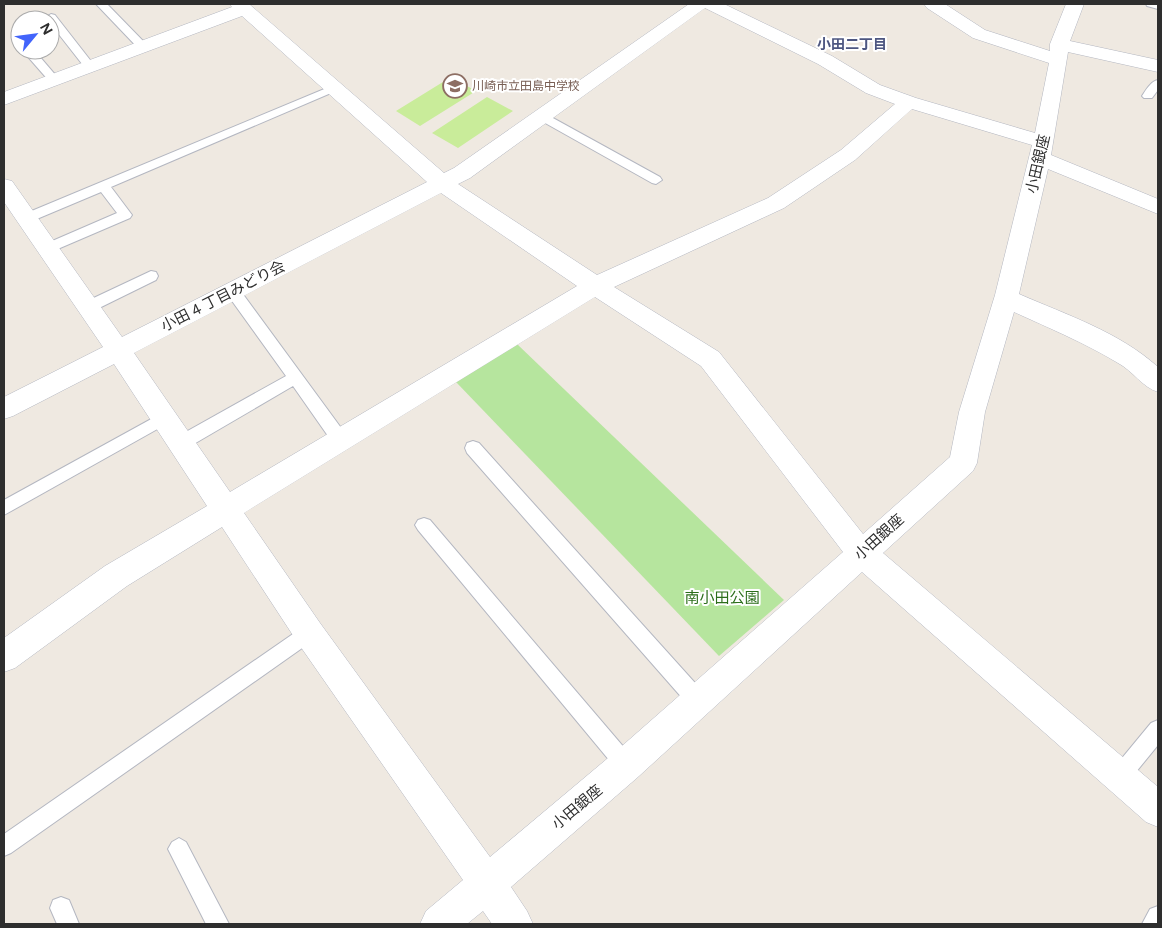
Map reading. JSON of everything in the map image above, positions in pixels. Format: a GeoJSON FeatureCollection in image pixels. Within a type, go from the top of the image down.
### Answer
{"type":"FeatureCollection","features":[{"type":"Feature","properties":{"kind":"street","name":"小田 4 丁目みどり会"},"geometry":{"type":"LineString","coordinates":[[4,409],[462,173],[700,4]]}},
{"type":"Feature","properties":{"kind":"street"},"geometry":{"type":"LineString","coordinates":[[710,4],[825,60],[873,89],[1041,150],[1158,207]]}},
{"type":"Feature","properties":{"kind":"street"},"geometry":{"type":"LineString","coordinates":[[933,4],[979,34],[1059,52],[1158,66]]}},
{"type":"Feature","properties":{"kind":"street","name":"小田銀座"},"geometry":{"type":"LineString","coordinates":[[440,924],[698,702],[963,463],[972,412],[1006,298],[1041,150],[1059,52],[1076,4]]}},
{"type":"Feature","properties":{"kind":"street"},"geometry":{"type":"LineString","coordinates":[[4,99],[143,47],[241,6],[442,184],[595,286],[710,359],[861,553],[902,586],[1158,810]]}},
{"type":"Feature","properties":{"kind":"street"},"geometry":{"type":"LineString","coordinates":[[4,657],[116,576],[595,286],[776,203],[848,154],[909,102]]}},
{"type":"Feature","properties":{"kind":"street"},"geometry":{"type":"LineString","coordinates":[[4,186],[119,351],[309,633],[457,840],[514,924]]}},
{"type":"Feature","properties":{"kind":"street"},"geometry":{"type":"LineString","coordinates":[[1006,298],[1104,342],[1133,359],[1158,381]]}},
{"type":"Feature","properties":{"kind":"lane"},"geometry":{"type":"LineString","coordinates":[[101,4],[143,47]]}},
{"type":"Feature","properties":{"kind":"lane"},"geometry":{"type":"LineString","coordinates":[[1150,4],[1158,6]]}},
{"type":"Feature","properties":{"kind":"lane"},"geometry":{"type":"LineString","coordinates":[[60,28],[90,66]]}},
{"type":"Feature","properties":{"kind":"lane"},"geometry":{"type":"LineString","coordinates":[[37,60],[54,80]]}},
{"type":"Feature","properties":{"kind":"lane"},"geometry":{"type":"LineString","coordinates":[[1148,96],[1158,83]]}},
{"type":"Feature","properties":{"kind":"lane"},"geometry":{"type":"LineString","coordinates":[[27,218],[334,88]]}},
{"type":"Feature","properties":{"kind":"lane"},"geometry":{"type":"LineString","coordinates":[[542,116],[656,180]]}},
{"type":"Feature","properties":{"kind":"lane"},"geometry":{"type":"LineString","coordinates":[[48,248],[125,215],[103,186]]}},
{"type":"Feature","properties":{"kind":"lane"},"geometry":{"type":"LineString","coordinates":[[88,307],[151,276]]}},
{"type":"Feature","properties":{"kind":"lane"},"geometry":{"type":"LineString","coordinates":[[232,290],[341,441]]}},
{"type":"Feature","properties":{"kind":"lane"},"geometry":{"type":"LineString","coordinates":[[181,443],[296,378]]}},
{"type":"Feature","properties":{"kind":"lane"},"geometry":{"type":"LineString","coordinates":[[4,508],[164,418]]}},
{"type":"Feature","properties":{"kind":"lane"},"geometry":{"type":"LineString","coordinates":[[473,448],[698,702]]}},
{"type":"Feature","properties":{"kind":"lane"},"geometry":{"type":"LineString","coordinates":[[424,525],[626,765]]}},
{"type":"Feature","properties":{"kind":"lane"},"geometry":{"type":"LineString","coordinates":[[4,846],[309,633]]}},
{"type":"Feature","properties":{"kind":"lane"},"geometry":{"type":"LineString","coordinates":[[1120,776],[1158,730]]}},
{"type":"Feature","properties":{"kind":"lane"},"geometry":{"type":"LineString","coordinates":[[179,849],[218,924]]}},
{"type":"Feature","properties":{"kind":"lane"},"geometry":{"type":"LineString","coordinates":[[1153,924],[1158,917]]}},
{"type":"Feature","properties":{"kind":"green space"},"geometry":{"type":"Polygon","coordinates":[[[451,77],[476,91],[420,126],[396,111],[451,77]]]}},
{"type":"Feature","properties":{"kind":"green space"},"geometry":{"type":"Polygon","coordinates":[[[487,97],[513,111],[458,148],[432,133],[487,97]]]}},
{"type":"Feature","properties":{"kind":"green space","name":"南小田公園"},"geometry":{"type":"Polygon","coordinates":[[[517,344],[784,600],[719,656],[456,382],[517,344]]]}},
{"type":"Feature","properties":{"kind":"place","name":"川崎市立田島中学校"},"geometry":{"type":"Point","coordinates":[455,86]}},
{"type":"Feature","properties":{"kind":"district","name":"小田二丁目"},"geometry":{"type":"Point","coordinates":[852,44]}}]}
